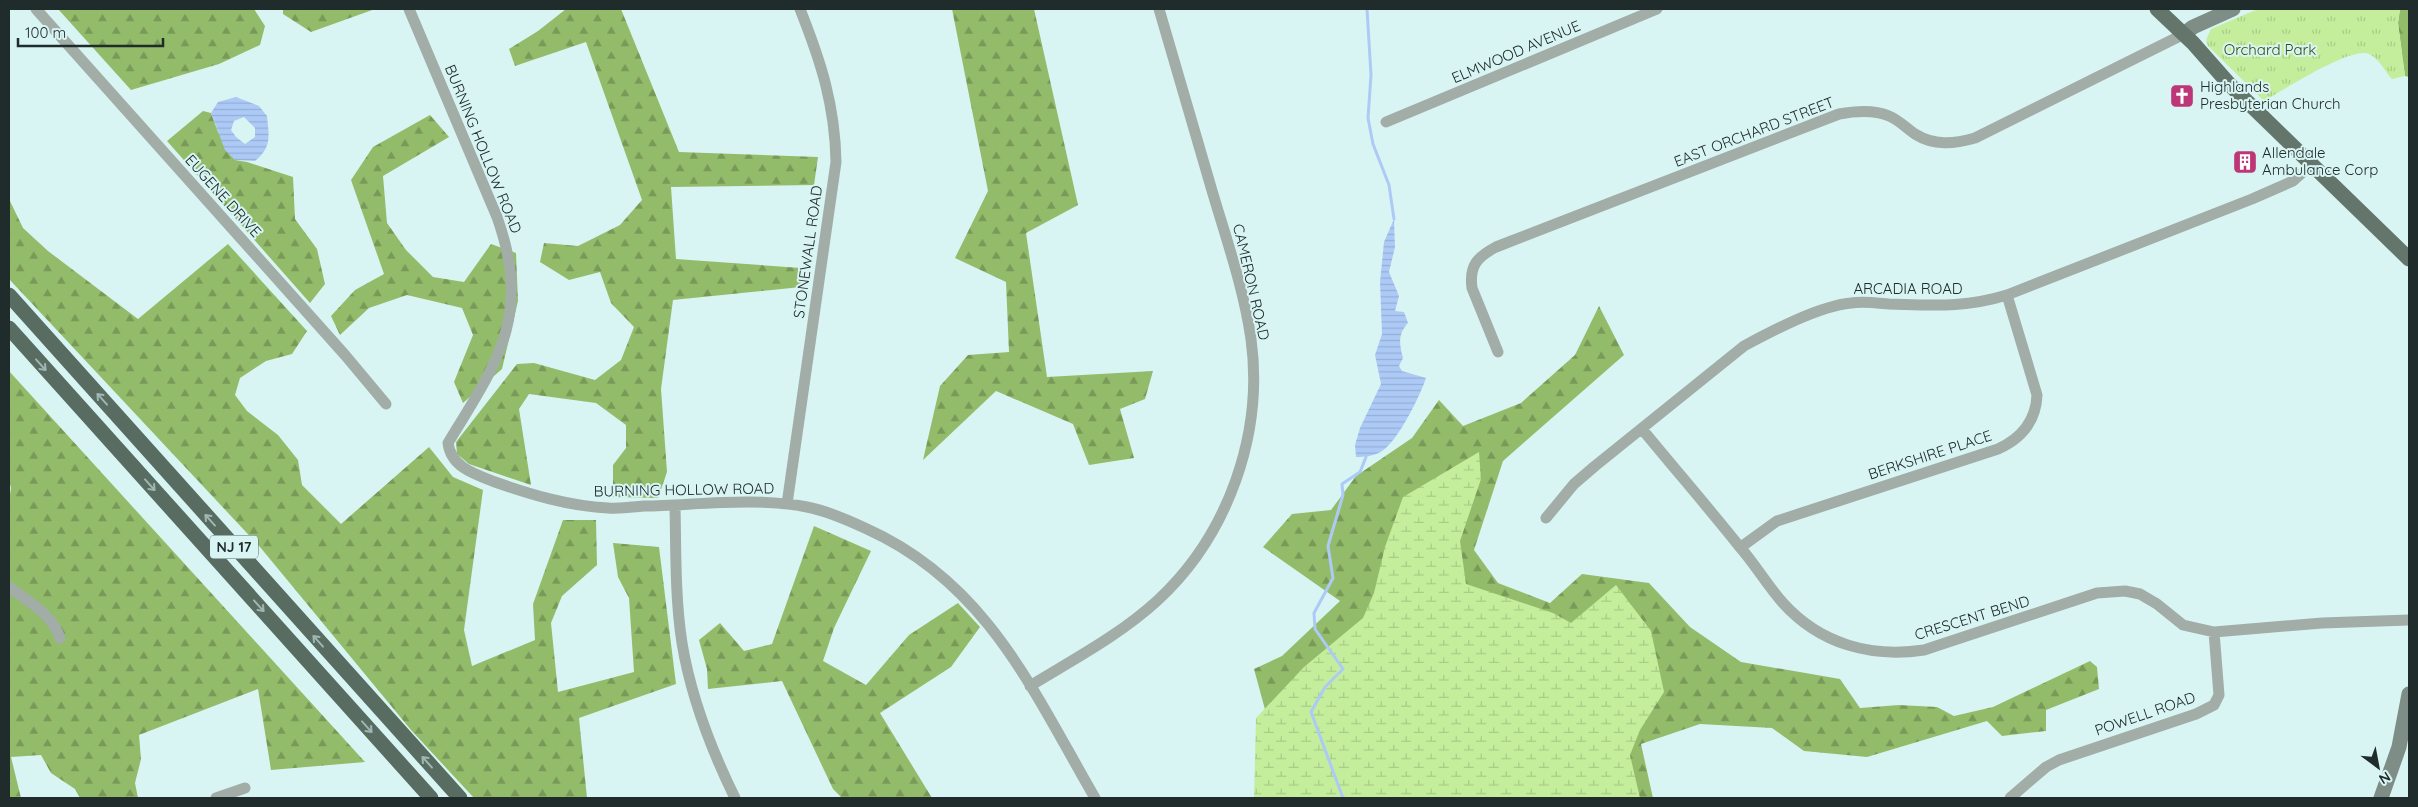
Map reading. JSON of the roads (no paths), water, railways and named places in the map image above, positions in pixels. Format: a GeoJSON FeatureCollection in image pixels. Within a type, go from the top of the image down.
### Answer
{"type":"FeatureCollection","features":[{"type":"Feature","properties":{"kind":"highway","name":"NJ 17"},"geometry":{"type":"LineString","coordinates":[[9,295],[460,798]]}},
{"type":"Feature","properties":{"kind":"highway","name":"NJ 17"},"geometry":{"type":"LineString","coordinates":[[9,328],[431,798]]}},
{"type":"Feature","properties":{"kind":"main road"},"geometry":{"type":"LineString","coordinates":[[2157,9],[2184,34],[2230,85],[2313,163],[2409,258]]}},
{"type":"Feature","properties":{"kind":"main road"},"geometry":{"type":"LineString","coordinates":[[2184,34],[2193,27],[2233,9]]}},
{"type":"Feature","properties":{"kind":"main road"},"geometry":{"type":"LineString","coordinates":[[2381,798],[2404,745],[2409,694]]}},
{"type":"Feature","properties":{"kind":"street","name":"EUGENE DRIVE"},"geometry":{"type":"LineString","coordinates":[[36,9],[345,355],[386,404]]}},
{"type":"Feature","properties":{"kind":"street","name":"BURNING HOLLOW ROAD"},"geometry":{"type":"LineString","coordinates":[[409,9],[497,217],[504,238],[511,277],[511,299],[503,343],[487,382],[448,444],[450,455],[457,464],[481,477],[547,499],[577,505],[610,508],[675,505],[787,504],[808,507],[850,521],[892,541],[924,561],[965,596],[985,618],[1007,647],[1096,798]]}},
{"type":"Feature","properties":{"kind":"street","name":"STONEWALL ROAD"},"geometry":{"type":"LineString","coordinates":[[787,504],[836,162],[835,132],[828,87],[800,9]]}},
{"type":"Feature","properties":{"kind":"street","name":"CAMERON ROAD"},"geometry":{"type":"LineString","coordinates":[[1030,686],[1123,628],[1158,599],[1177,580],[1207,540],[1221,516],[1232,491],[1247,442],[1252,404],[1253,370],[1246,314],[1220,217],[1158,9]]}},
{"type":"Feature","properties":{"kind":"street","name":"ELMWOOD AVENUE"},"geometry":{"type":"LineString","coordinates":[[1386,122],[1656,9]]}},
{"type":"Feature","properties":{"kind":"street","name":"EAST ORCHARD STREET"},"geometry":{"type":"LineString","coordinates":[[1498,352],[1472,288],[1470,276],[1478,258],[1496,248],[1839,114],[1864,111],[1884,114],[1926,140],[1942,143],[1958,143],[1975,138],[2184,34]]}},
{"type":"Feature","properties":{"kind":"street","name":"ARCADIA ROAD"},"geometry":{"type":"LineString","coordinates":[[1546,518],[1574,484],[1744,346],[1766,334],[1833,306],[1851,303],[1954,306],[1981,303],[2007,296],[2268,192],[2293,181],[2313,163]]}},
{"type":"Feature","properties":{"kind":"street","name":"BERKSHIRE PLACE"},"geometry":{"type":"LineString","coordinates":[[1741,548],[1777,521],[1998,449],[2018,438],[2033,418],[2036,407],[2036,394],[2007,296]]}},
{"type":"Feature","properties":{"kind":"street","name":"CRESCENT BEND"},"geometry":{"type":"LineString","coordinates":[[1642,429],[1741,548],[1783,602],[1797,617],[1816,632],[1834,641],[1872,652],[1924,650],[2097,593],[2112,591],[2140,594],[2157,604],[2183,626],[2214,632]]}},
{"type":"Feature","properties":{"kind":"street"},"geometry":{"type":"LineString","coordinates":[[675,505],[676,578],[682,643],[703,726],[719,766],[735,798]]}},
{"type":"Feature","properties":{"kind":"street"},"geometry":{"type":"LineString","coordinates":[[9,587],[46,614],[57,627],[60,638]]}},
{"type":"Feature","properties":{"kind":"street"},"geometry":{"type":"LineString","coordinates":[[2214,632],[2322,623],[2409,620]]}},
{"type":"Feature","properties":{"kind":"street","name":"POWELL ROAD"},"geometry":{"type":"LineString","coordinates":[[2010,798],[2041,771],[2059,760],[2196,714],[2214,705],[2219,695],[2214,632]]}},
{"type":"Feature","properties":{"kind":"street"},"geometry":{"type":"LineString","coordinates":[[216,798],[245,788]]}},
{"type":"Feature","properties":{"kind":"water"},"geometry":{"type":"Polygon","coordinates":[[[236,97],[259,106],[267,116],[269,135],[267,146],[255,161],[235,160],[225,150],[211,113],[218,102],[236,97]],[[244,117],[234,121],[231,130],[245,144],[255,137],[255,128],[244,117]]]}},
{"type":"Feature","properties":{"kind":"water"},"geometry":{"type":"Polygon","coordinates":[[[1394,219],[1395,247],[1389,272],[1399,296],[1395,311],[1404,312],[1408,323],[1401,335],[1400,343],[1403,358],[1399,366],[1402,371],[1426,378],[1408,418],[1388,446],[1376,454],[1356,457],[1355,445],[1360,428],[1381,384],[1375,355],[1382,334],[1380,282],[1384,242],[1394,219]]]}},
{"type":"Feature","properties":{"kind":"waterway"},"geometry":{"type":"LineString","coordinates":[[1367,9],[1371,75],[1368,118],[1373,144],[1389,185],[1394,219]]}},
{"type":"Feature","properties":{"kind":"waterway"},"geometry":{"type":"LineString","coordinates":[[1343,798],[1311,712],[1325,687],[1343,669],[1315,629],[1314,613],[1333,578],[1328,546],[1343,495],[1342,484],[1360,472],[1366,457]]}},
{"type":"Feature","properties":{"kind":"place","name":"Highlands Presbyterian Church"},"geometry":{"type":"Point","coordinates":[2182,96]}},
{"type":"Feature","properties":{"kind":"place","name":"Allendale Ambulance Corp"},"geometry":{"type":"Point","coordinates":[2245,162]}},
{"type":"Feature","properties":{"kind":"park label","name":"Orchard Park"},"geometry":{"type":"Point","coordinates":[2270,50]}}]}
